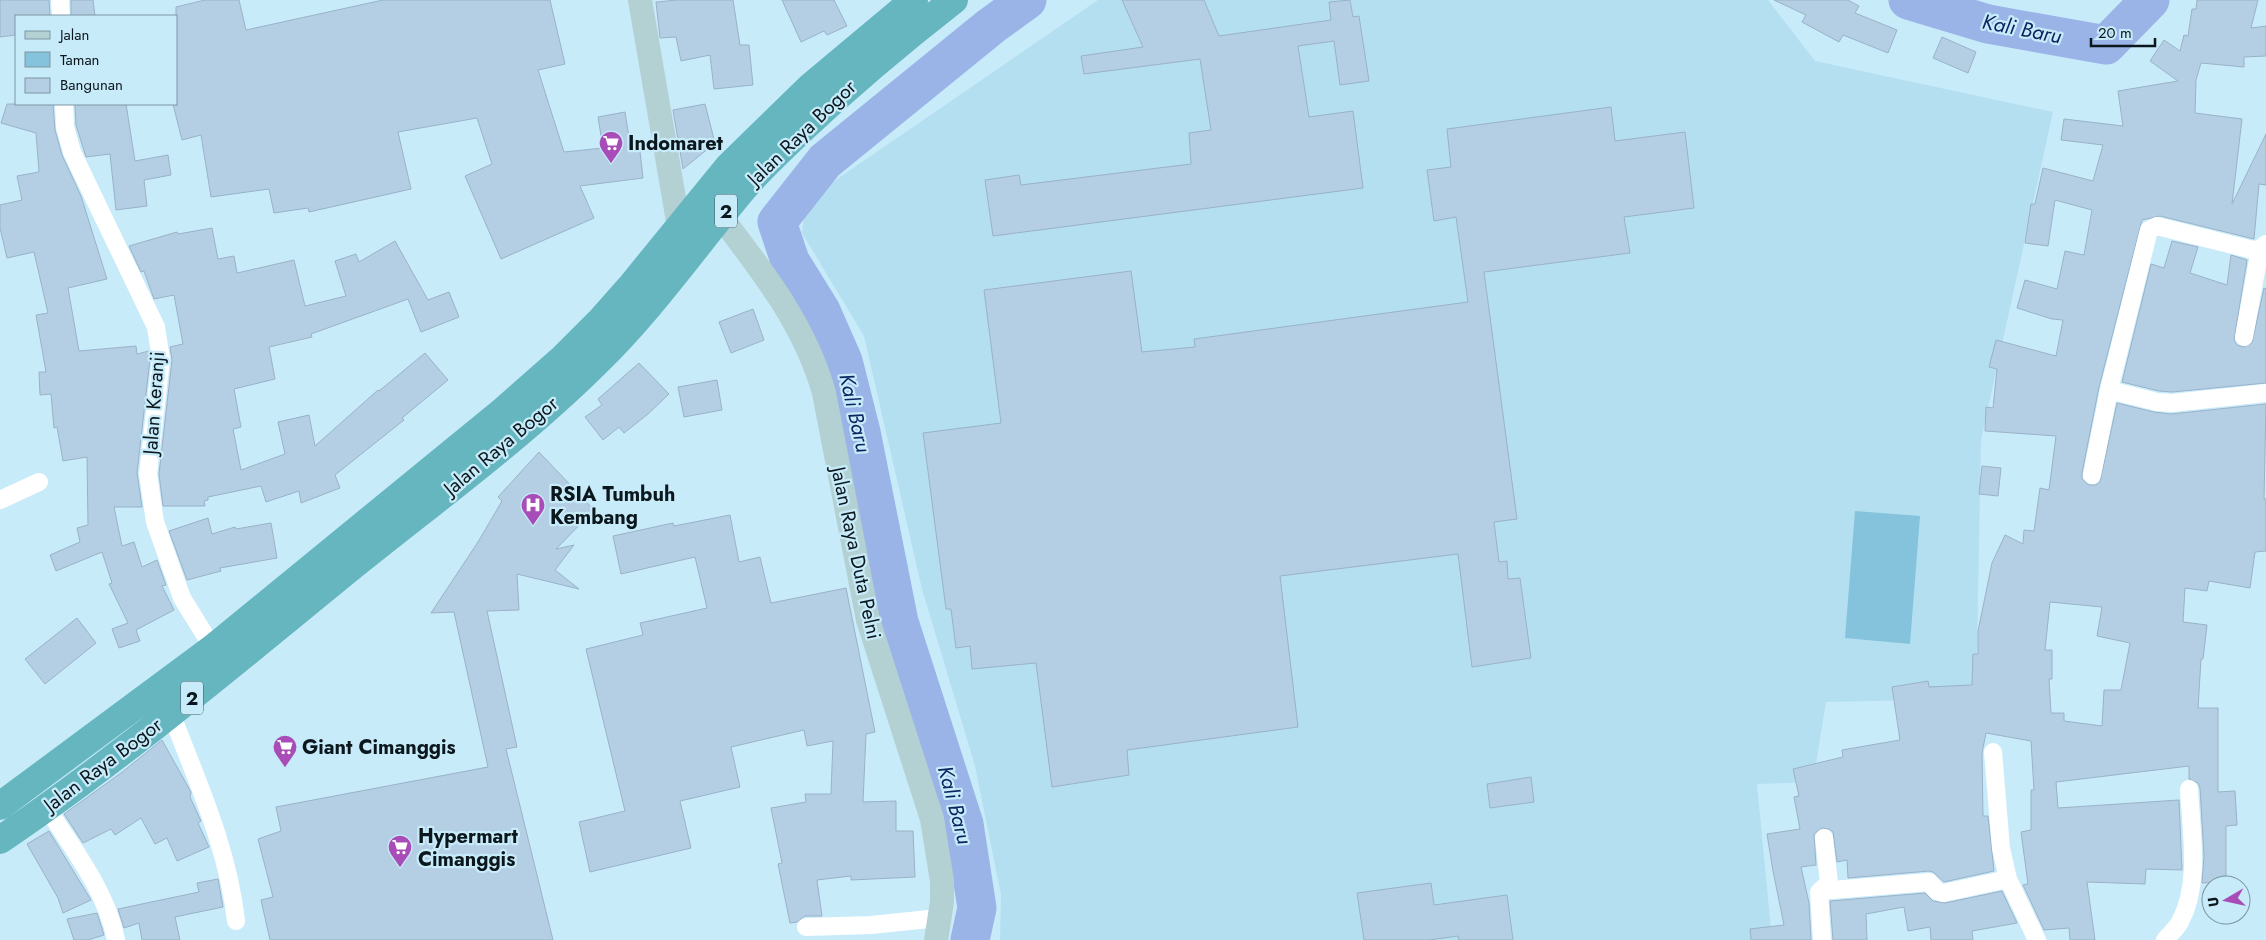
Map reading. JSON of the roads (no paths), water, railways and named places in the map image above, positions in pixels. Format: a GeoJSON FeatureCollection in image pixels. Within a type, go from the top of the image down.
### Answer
{"type":"FeatureCollection","features":[{"type":"Feature","properties":{"kind":"highway","name":"Jalan Raya Bogor"},"geometry":{"type":"LineString","coordinates":[[0,806],[212,648],[504,410],[563,358],[600,322],[728,167],[775,119],[848,53],[914,0]]}},
{"type":"Feature","properties":{"kind":"highway","name":"Jalan Raya Bogor"},"geometry":{"type":"LineString","coordinates":[[0,840],[47,808],[172,713],[514,437],[597,362],[663,289],[745,186],[827,106],[913,32],[954,0]]}},
{"type":"Feature","properties":{"kind":"highway"},"geometry":{"type":"LineString","coordinates":[[426,472],[444,494]]}},
{"type":"Feature","properties":{"kind":"main road"},"geometry":{"type":"LineString","coordinates":[[640,0],[679,227]]}},
{"type":"Feature","properties":{"kind":"main road","name":"Jalan Raya Duta Pelni"},"geometry":{"type":"LineString","coordinates":[[721,217],[793,317],[817,367],[824,393],[844,507],[868,620],[932,819],[942,881],[942,902],[938,929]]}},
{"type":"Feature","properties":{"kind":"street"},"geometry":{"type":"LineString","coordinates":[[60,0],[60,15]]}},
{"type":"Feature","properties":{"kind":"street","name":"Jalan Keranji"},"geometry":{"type":"LineString","coordinates":[[64,105],[65,127],[72,152],[156,327],[161,359],[148,474],[155,522],[182,598],[212,648]]}},
{"type":"Feature","properties":{"kind":"street"},"geometry":{"type":"LineString","coordinates":[[2092,475],[2108,390],[2149,230],[2157,226],[2253,250],[2263,246]]}},
{"type":"Feature","properties":{"kind":"street"},"geometry":{"type":"LineString","coordinates":[[2244,337],[2263,246]]}},
{"type":"Feature","properties":{"kind":"street"},"geometry":{"type":"LineString","coordinates":[[2108,390],[2172,404],[2266,393]]}},
{"type":"Feature","properties":{"kind":"street"},"geometry":{"type":"LineString","coordinates":[[0,500],[39,482]]}},
{"type":"Feature","properties":{"kind":"street"},"geometry":{"type":"LineString","coordinates":[[172,713],[222,846],[233,892],[236,921]]}},
{"type":"Feature","properties":{"kind":"street"},"geometry":{"type":"LineString","coordinates":[[1993,752],[2001,848],[2008,879],[2037,940]]}},
{"type":"Feature","properties":{"kind":"street"},"geometry":{"type":"LineString","coordinates":[[2165,940],[2179,924],[2187,905],[2191,888],[2192,863],[2189,789]]}},
{"type":"Feature","properties":{"kind":"street"},"geometry":{"type":"LineString","coordinates":[[47,808],[94,883],[109,916],[116,940]]}},
{"type":"Feature","properties":{"kind":"street"},"geometry":{"type":"LineString","coordinates":[[1820,890],[1829,883],[1824,838]]}},
{"type":"Feature","properties":{"kind":"street"},"geometry":{"type":"LineString","coordinates":[[1820,890],[1929,882],[1936,891],[1943,893],[2008,879]]}},
{"type":"Feature","properties":{"kind":"street"},"geometry":{"type":"LineString","coordinates":[[1820,890],[1822,940]]}},
{"type":"Feature","properties":{"kind":"street"},"geometry":{"type":"LineString","coordinates":[[806,927],[871,925],[938,929]]}},
{"type":"Feature","properties":{"kind":"waterway","name":"Kali Baru"},"geometry":{"type":"LineString","coordinates":[[970,940],[977,908],[964,824],[899,622],[861,432],[843,361],[821,311],[790,261],[777,222],[825,161],[991,26],[1027,0]]}},
{"type":"Feature","properties":{"kind":"waterway","name":"Kali Baru"},"geometry":{"type":"LineString","coordinates":[[1908,0],[1988,24],[2106,45],[2150,0]]}},
{"type":"Feature","properties":{"kind":"place","name":"Indomaret"},"geometry":{"type":"Point","coordinates":[611,164]}},
{"type":"Feature","properties":{"kind":"place","name":"RSIA Tumbuh Kembang"},"geometry":{"type":"Point","coordinates":[533,526]}},
{"type":"Feature","properties":{"kind":"place","name":"Giant Cimanggis"},"geometry":{"type":"Point","coordinates":[285,768]}},
{"type":"Feature","properties":{"kind":"place","name":"Hypermart Cimanggis"},"geometry":{"type":"Point","coordinates":[400,868]}}]}
